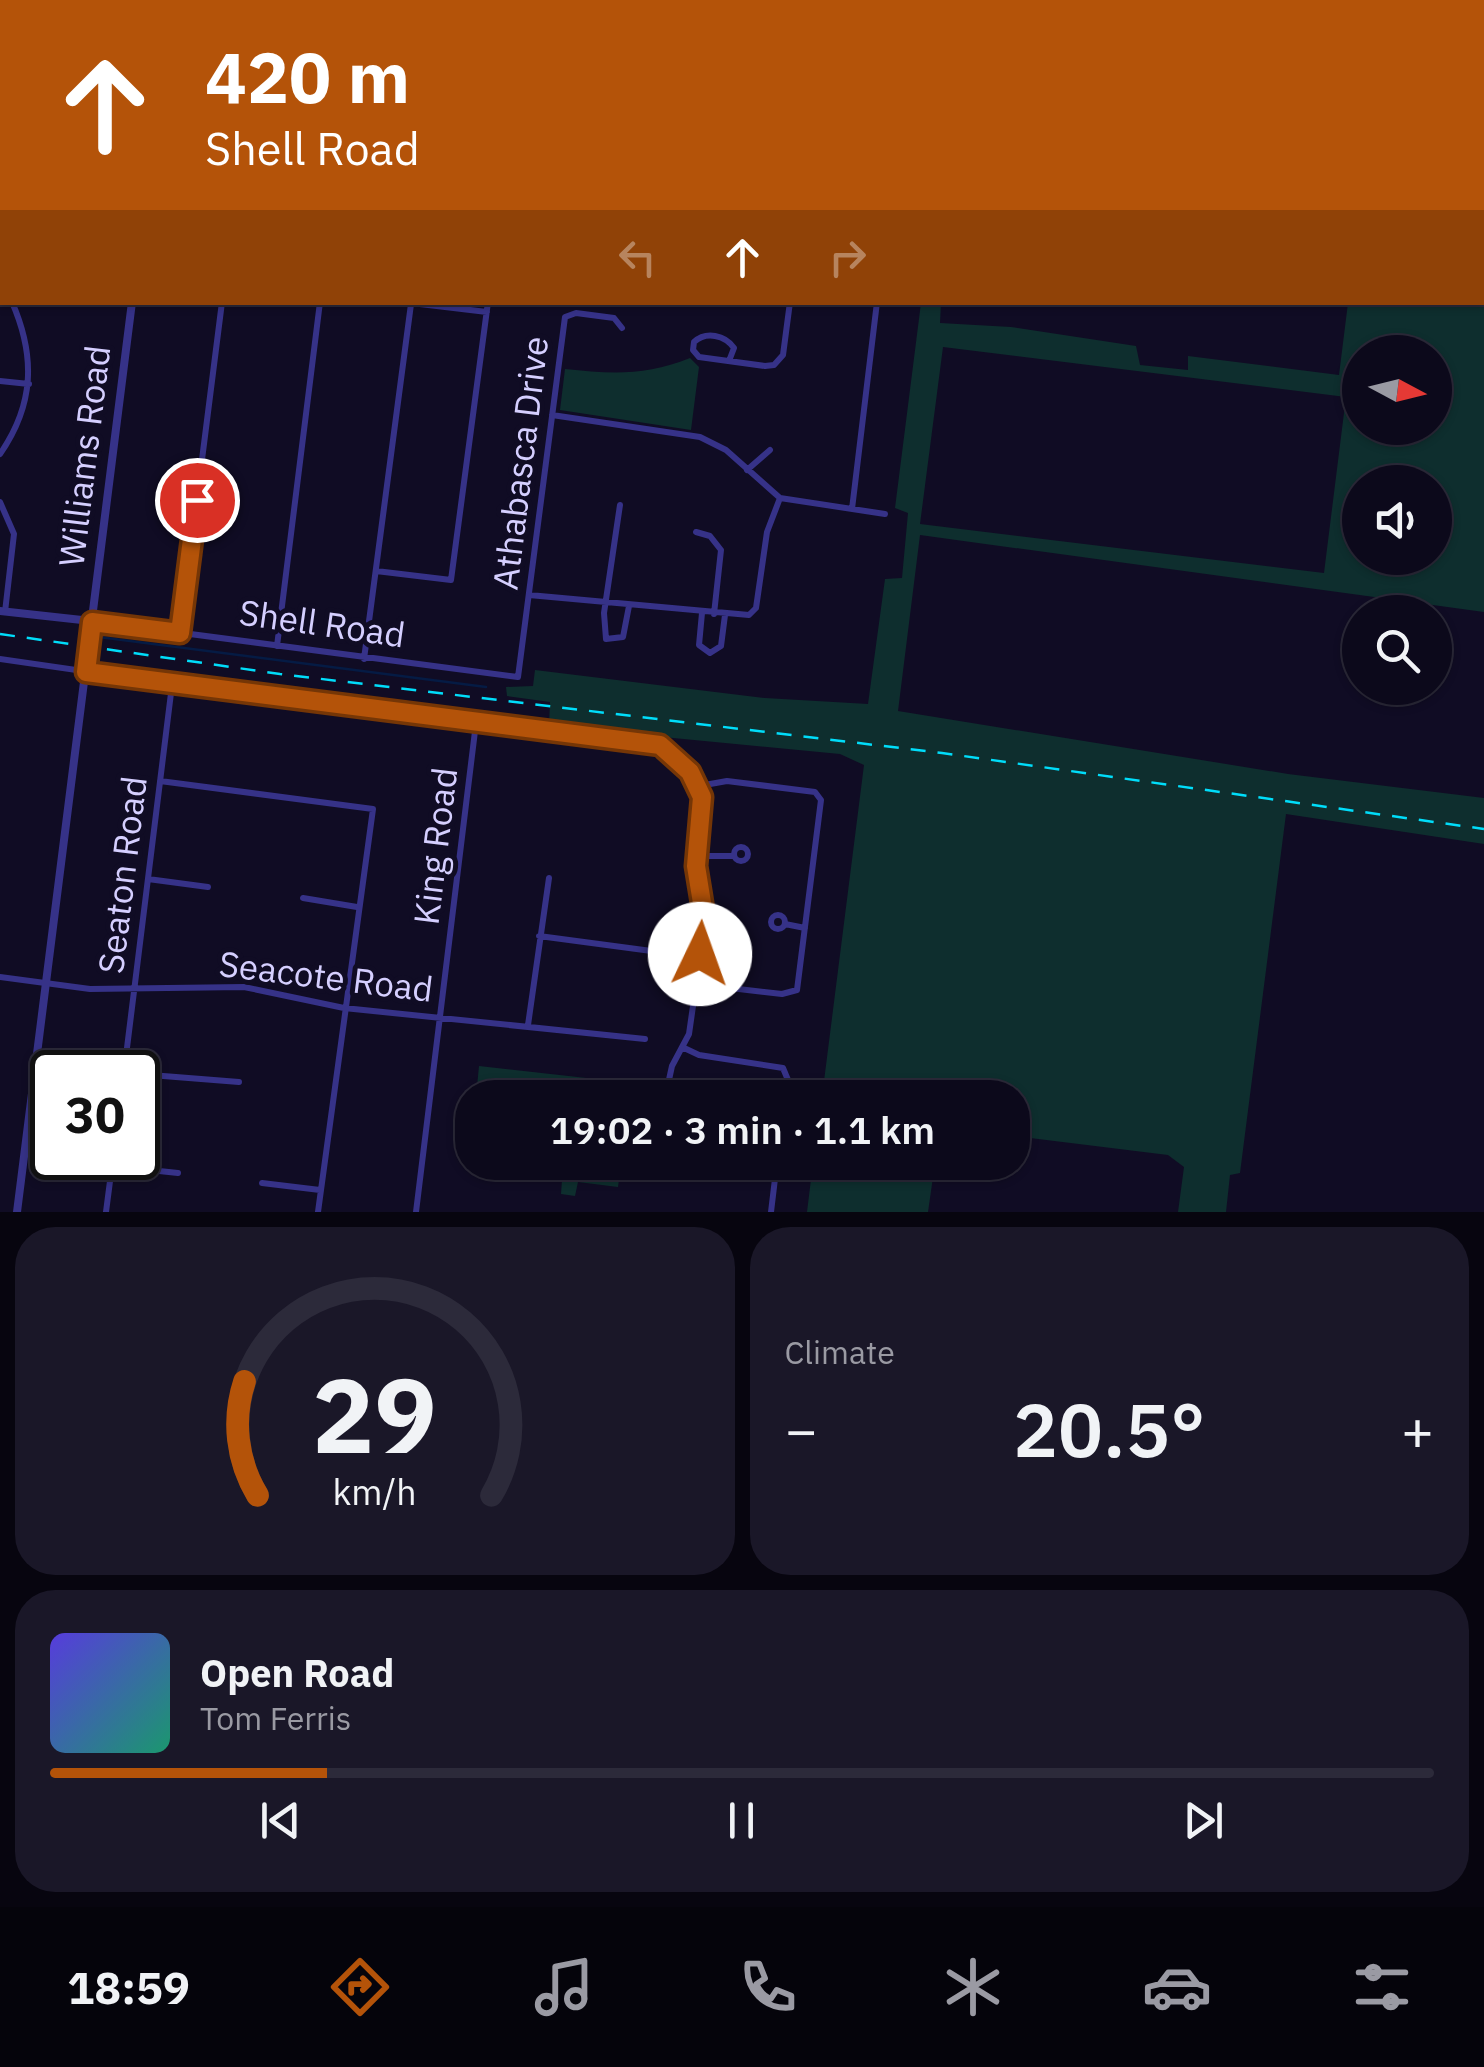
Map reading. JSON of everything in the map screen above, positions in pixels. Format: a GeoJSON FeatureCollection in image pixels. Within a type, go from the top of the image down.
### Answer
{"type":"FeatureCollection","features":[{"type":"Feature","properties":{"kind":"street"},"geometry":{"type":"LineString","coordinates":[[0,454],[19,424],[29,384],[28,347],[13,305]]}},
{"type":"Feature","properties":{"kind":"street","name":"Williams Road"},"geometry":{"type":"LineString","coordinates":[[17,1212],[132,305]]}},
{"type":"Feature","properties":{"kind":"street"},"geometry":{"type":"LineString","coordinates":[[180,633],[222,305]]}},
{"type":"Feature","properties":{"kind":"street"},"geometry":{"type":"LineString","coordinates":[[277,646],[320,305]]}},
{"type":"Feature","properties":{"kind":"street"},"geometry":{"type":"LineString","coordinates":[[364,659],[411,305]]}},
{"type":"Feature","properties":{"kind":"street"},"geometry":{"type":"LineString","coordinates":[[376,572],[451,580],[487,307],[436,305]]}},
{"type":"Feature","properties":{"kind":"street"},"geometry":{"type":"LineString","coordinates":[[729,361],[734,348],[725,339],[706,336],[694,342],[692,350],[699,357],[729,361],[778,363],[789,305]]}},
{"type":"Feature","properties":{"kind":"street"},"geometry":{"type":"LineString","coordinates":[[852,509],[877,305]]}},
{"type":"Feature","properties":{"kind":"street","name":"Athabasca Drive"},"geometry":{"type":"LineString","coordinates":[[518,678],[566,317],[576,313],[614,318],[622,328]]}},
{"type":"Feature","properties":{"kind":"street"},"geometry":{"type":"LineString","coordinates":[[0,381],[29,384]]}},
{"type":"Feature","properties":{"kind":"street"},"geometry":{"type":"LineString","coordinates":[[552,415],[700,437],[726,450],[780,498],[886,514]]}},
{"type":"Feature","properties":{"kind":"street"},"geometry":{"type":"LineString","coordinates":[[748,470],[770,450]]}},
{"type":"Feature","properties":{"kind":"street"},"geometry":{"type":"LineString","coordinates":[[529,595],[744,616],[756,608],[767,532],[780,498]]}},
{"type":"Feature","properties":{"kind":"street"},"geometry":{"type":"LineString","coordinates":[[0,502],[14,534],[2,611]]}},
{"type":"Feature","properties":{"kind":"street"},"geometry":{"type":"LineString","coordinates":[[620,505],[602,632],[612,641],[625,633],[629,606]]}},
{"type":"Feature","properties":{"kind":"street"},"geometry":{"type":"LineString","coordinates":[[696,532],[710,536],[721,550],[714,614]]}},
{"type":"Feature","properties":{"kind":"street","name":"Shell Road"},"geometry":{"type":"LineString","coordinates":[[2,611],[518,678]]}},
{"type":"Feature","properties":{"kind":"street"},"geometry":{"type":"LineString","coordinates":[[702,613],[699,645],[710,653],[721,646],[725,615]]}},
{"type":"Feature","properties":{"kind":"street"},"geometry":{"type":"LineString","coordinates":[[0,659],[660,745],[679,758],[699,786],[702,810],[696,856],[703,924],[696,984],[691,1022],[669,1080]]}},
{"type":"Feature","properties":{"kind":"street","name":"Seaton Road"},"geometry":{"type":"LineString","coordinates":[[127,1050],[172,684]]}},
{"type":"Feature","properties":{"kind":"street","name":"King Road"},"geometry":{"type":"LineString","coordinates":[[416,1212],[476,724]]}},
{"type":"Feature","properties":{"kind":"street"},"geometry":{"type":"LineString","coordinates":[[160,781],[373,809],[318,1212]]}},
{"type":"Feature","properties":{"kind":"street"},"geometry":{"type":"LineString","coordinates":[[696,984],[794,993],[819,795],[727,781],[699,786]]}},
{"type":"Feature","properties":{"kind":"street"},"geometry":{"type":"LineString","coordinates":[[696,856],[734,856]]}},
{"type":"Feature","properties":{"kind":"street"},"geometry":{"type":"LineString","coordinates":[[528,1026],[538,936],[550,878]]}},
{"type":"Feature","properties":{"kind":"street"},"geometry":{"type":"LineString","coordinates":[[148,880],[208,887]]}},
{"type":"Feature","properties":{"kind":"street"},"geometry":{"type":"LineString","coordinates":[[303,898],[357,907]]}},
{"type":"Feature","properties":{"kind":"street"},"geometry":{"type":"LineString","coordinates":[[786,924],[805,928]]}},
{"type":"Feature","properties":{"kind":"street"},"geometry":{"type":"LineString","coordinates":[[538,936],[659,952]]}},
{"type":"Feature","properties":{"kind":"street","name":"Seacote Road"},"geometry":{"type":"LineString","coordinates":[[0,978],[46,984],[244,987],[344,1008],[644,1039]]}},
{"type":"Feature","properties":{"kind":"street"},"geometry":{"type":"LineString","coordinates":[[682,1047],[700,1056],[783,1068],[788,1080]]}},
{"type":"Feature","properties":{"kind":"street"},"geometry":{"type":"LineString","coordinates":[[160,1076],[239,1082]]}},
{"type":"Feature","properties":{"kind":"street"},"geometry":{"type":"LineString","coordinates":[[160,1169],[178,1172]]}},
{"type":"Feature","properties":{"kind":"street"},"geometry":{"type":"LineString","coordinates":[[106,1212],[110,1180]]}},
{"type":"Feature","properties":{"kind":"street"},"geometry":{"type":"LineString","coordinates":[[771,1212],[775,1180]]}},
{"type":"Feature","properties":{"kind":"street"},"geometry":{"type":"LineString","coordinates":[[262,1183],[320,1190]]}},
{"type":"Feature","properties":{"kind":"green space"},"geometry":{"type":"Polygon","coordinates":[[[921,305],[941,305],[940,323],[1011,327],[1136,346],[1140,365],[1188,370],[1188,356],[1339,375],[1342,351],[1342,397],[943,347],[920,524],[1324,573],[1342,429],[1342,445],[1452,445],[1452,335],[1344,335],[1348,305],[1484,305],[1484,612],[1452,608],[1452,595],[1359,595],[920,535],[898,711],[1288,774],[1484,798],[1484,844],[1286,814],[1240,1173],[1230,1175],[1226,1212],[1178,1212],[1184,1167],[1168,1155],[1030,1138],[1030,1080],[824,1080],[864,765],[840,754],[549,726],[550,702],[507,696],[506,687],[533,686],[535,670],[765,698],[868,704],[885,579],[902,578],[908,513],[895,508],[921,305]]]}},
{"type":"Feature","properties":{"kind":"green space"},"geometry":{"type":"Polygon","coordinates":[[[690,358],[699,367],[691,430],[560,410],[565,369],[628,372],[690,358]]]}},
{"type":"Feature","properties":{"kind":"green space"},"geometry":{"type":"Polygon","coordinates":[[[479,1066],[604,1080],[478,1080],[479,1066]]]}},
{"type":"Feature","properties":{"kind":"green space"},"geometry":{"type":"Polygon","coordinates":[[[562,1180],[619,1180],[618,1187],[578,1182],[575,1196],[561,1194],[562,1180]]]}},
{"type":"Feature","properties":{"kind":"green space"},"geometry":{"type":"Polygon","coordinates":[[[811,1180],[933,1180],[928,1212],[807,1212],[811,1180]]]}},
{"type":"Feature","properties":{"kind":"waterway"},"geometry":{"type":"LineString","coordinates":[[99,637],[486,687]]}},
{"type":"Feature","properties":{"kind":"railway"},"geometry":{"type":"LineString","coordinates":[[0,634],[280,674],[942,753],[1484,829]]}},
{"type":"Feature","properties":{"kind":"route"},"geometry":{"type":"LineString","coordinates":[[197,500],[180,633],[92,622],[86,672],[476,724],[648,742],[669,749],[690,772],[702,797],[696,866],[703,909],[700,954]]}}]}
